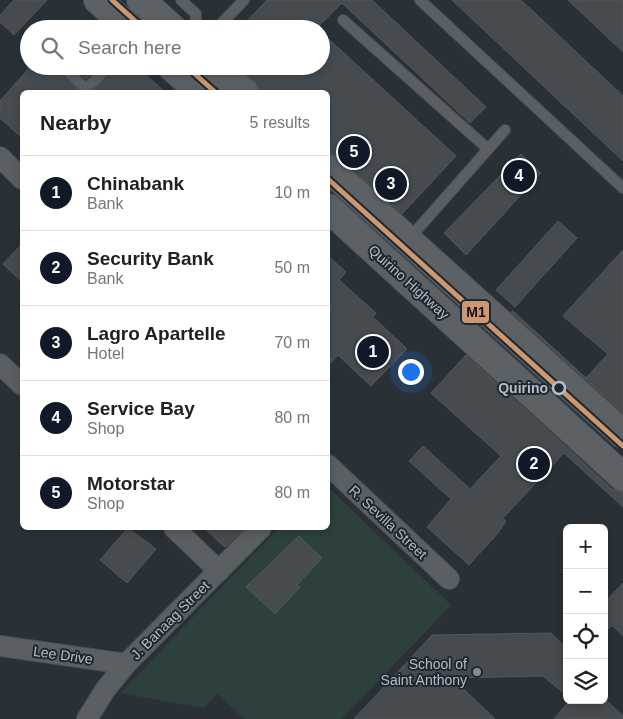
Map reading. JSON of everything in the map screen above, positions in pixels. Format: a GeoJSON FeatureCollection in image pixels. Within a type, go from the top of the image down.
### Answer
{"type":"FeatureCollection","features":[{"type":"Feature","properties":{"kind":"main road"},"geometry":{"type":"LineString","coordinates":[[98,0],[120,20]]}},
{"type":"Feature","properties":{"kind":"main road"},"geometry":{"type":"LineString","coordinates":[[141,0],[163,20]]}},
{"type":"Feature","properties":{"kind":"main road"},"geometry":{"type":"LineString","coordinates":[[182,75],[198,90]]}},
{"type":"Feature","properties":{"kind":"main road"},"geometry":{"type":"LineString","coordinates":[[224,75],[242,90]]}},
{"type":"Feature","properties":{"kind":"main road"},"geometry":{"type":"LineString","coordinates":[[330,170],[623,434]]}},
{"type":"Feature","properties":{"kind":"main road","name":"Quirino Highway"},"geometry":{"type":"LineString","coordinates":[[330,210],[623,477]]}},
{"type":"Feature","properties":{"kind":"street"},"geometry":{"type":"LineString","coordinates":[[0,158],[20,176]]}},
{"type":"Feature","properties":{"kind":"street"},"geometry":{"type":"LineString","coordinates":[[0,364],[20,383]]}},
{"type":"Feature","properties":{"kind":"street","name":"R. Sevilla Street"},"geometry":{"type":"LineString","coordinates":[[330,467],[449,579]]}},
{"type":"Feature","properties":{"kind":"street"},"geometry":{"type":"LineString","coordinates":[[176,530],[219,570]]}},
{"type":"Feature","properties":{"kind":"street","name":"J. Banaag Street"},"geometry":{"type":"LineString","coordinates":[[87,719],[105,690],[126,664],[259,530]]}},
{"type":"Feature","properties":{"kind":"street","name":"Lee Drive"},"geometry":{"type":"LineString","coordinates":[[0,646],[126,664]]}},
{"type":"Feature","properties":{"kind":"lane"},"geometry":{"type":"LineString","coordinates":[[182,0],[196,14],[196,20]]}},
{"type":"Feature","properties":{"kind":"lane"},"geometry":{"type":"LineString","coordinates":[[225,20],[244,0]]}},
{"type":"Feature","properties":{"kind":"lane"},"geometry":{"type":"LineString","coordinates":[[422,0],[623,188]]}},
{"type":"Feature","properties":{"kind":"lane"},"geometry":{"type":"LineString","coordinates":[[343,20],[488,149]]}},
{"type":"Feature","properties":{"kind":"lane"},"geometry":{"type":"LineString","coordinates":[[71,75],[86,89],[100,75]]}},
{"type":"Feature","properties":{"kind":"lane"},"geometry":{"type":"LineString","coordinates":[[408,240],[505,130]]}},
{"type":"Feature","properties":{"kind":"green space"},"geometry":{"type":"Polygon","coordinates":[[[330,489],[451,605],[342,719],[245,719],[217,694],[204,708],[120,693],[277,530],[330,530],[330,489]]]}},
{"type":"Feature","properties":{"kind":"building"},"geometry":{"type":"Polygon","coordinates":[[[14,0],[47,0],[28,20],[20,20],[20,29],[14,35],[0,22],[0,15],[14,0]]]}},
{"type":"Feature","properties":{"kind":"building"},"geometry":{"type":"Polygon","coordinates":[[[267,0],[372,0],[486,107],[470,123],[342,3],[325,20],[248,20],[267,0]]]}},
{"type":"Feature","properties":{"kind":"building"},"geometry":{"type":"Polygon","coordinates":[[[452,0],[521,0],[623,96],[623,161],[452,0]]]}},
{"type":"Feature","properties":{"kind":"building"},"geometry":{"type":"Polygon","coordinates":[[[568,0],[623,0],[623,52],[568,0]]]}},
{"type":"Feature","properties":{"kind":"building"},"geometry":{"type":"Polygon","coordinates":[[[330,40],[456,156],[402,214],[338,156],[330,152],[330,90],[258,90],[255,81],[248,75],[330,75],[330,40]]]}},
{"type":"Feature","properties":{"kind":"building"},"geometry":{"type":"Polygon","coordinates":[[[23,75],[61,75],[78,90],[20,90],[20,136],[0,118],[0,101],[23,75]]]}},
{"type":"Feature","properties":{"kind":"building"},"geometry":{"type":"Polygon","coordinates":[[[82,75],[90,75],[86,79],[82,75]]]}},
{"type":"Feature","properties":{"kind":"building"},"geometry":{"type":"Polygon","coordinates":[[[108,75],[146,75],[163,90],[94,90],[108,75]]]}},
{"type":"Feature","properties":{"kind":"building"},"geometry":{"type":"Polygon","coordinates":[[[521,154],[541,173],[466,255],[444,233],[521,154]]]}},
{"type":"Feature","properties":{"kind":"building"},"geometry":{"type":"Polygon","coordinates":[[[558,221],[577,238],[515,307],[496,290],[558,221]]]}},
{"type":"Feature","properties":{"kind":"building"},"geometry":{"type":"Polygon","coordinates":[[[20,246],[20,280],[3,264],[20,246]]]}},
{"type":"Feature","properties":{"kind":"building"},"geometry":{"type":"Polygon","coordinates":[[[623,250],[623,413],[511,312],[513,311],[586,378],[608,354],[563,316],[623,250]]]}},
{"type":"Feature","properties":{"kind":"building"},"geometry":{"type":"Polygon","coordinates":[[[330,258],[346,272],[339,280],[376,313],[373,317],[407,349],[371,386],[338,355],[330,364],[330,258]]]}},
{"type":"Feature","properties":{"kind":"building"},"geometry":{"type":"Polygon","coordinates":[[[466,355],[612,489],[623,492],[623,507],[564,453],[503,518],[506,521],[498,533],[469,565],[427,527],[451,499],[409,461],[423,446],[470,489],[501,456],[431,393],[466,355]]]}},
{"type":"Feature","properties":{"kind":"building"},"geometry":{"type":"Polygon","coordinates":[[[126,530],[131,530],[156,549],[127,583],[100,560],[126,530]]]}},
{"type":"Feature","properties":{"kind":"building"},"geometry":{"type":"Polygon","coordinates":[[[206,530],[243,530],[225,547],[206,530]]]}},
{"type":"Feature","properties":{"kind":"building"},"geometry":{"type":"Polygon","coordinates":[[[299,536],[322,558],[297,585],[300,587],[275,614],[246,587],[299,536]]]}},
{"type":"Feature","properties":{"kind":"building"},"geometry":{"type":"Polygon","coordinates":[[[623,583],[623,636],[612,625],[608,629],[608,599],[623,583]]]}},
{"type":"Feature","properties":{"kind":"building"},"geometry":{"type":"Polygon","coordinates":[[[551,633],[563,645],[563,693],[543,676],[452,678],[495,719],[354,719],[432,635],[551,633]]]}},
{"type":"Feature","properties":{"kind":"building"},"geometry":{"type":"Polygon","coordinates":[[[608,702],[623,716],[623,719],[554,719],[567,704],[608,704],[608,702]]]}},
{"type":"Feature","properties":{"kind":"transit line","name":"M1"},"geometry":{"type":"LineString","coordinates":[[112,0],[134,20]]}},
{"type":"Feature","properties":{"kind":"transit line","name":"M1"},"geometry":{"type":"LineString","coordinates":[[196,75],[213,90]]}},
{"type":"Feature","properties":{"kind":"transit line","name":"M1"},"geometry":{"type":"LineString","coordinates":[[330,181],[623,446]]}},
{"type":"Feature","properties":{"kind":"place","name":"Motorstar"},"geometry":{"type":"Point","coordinates":[354,152]}},
{"type":"Feature","properties":{"kind":"place","name":"Service Bay"},"geometry":{"type":"Point","coordinates":[519,176]}},
{"type":"Feature","properties":{"kind":"place","name":"Lagro Apartelle"},"geometry":{"type":"Point","coordinates":[391,184]}},
{"type":"Feature","properties":{"kind":"place","name":"Chinabank"},"geometry":{"type":"Point","coordinates":[373,352]}},
{"type":"Feature","properties":{"kind":"place","name":"Quirino"},"geometry":{"type":"Point","coordinates":[559,388]}},
{"type":"Feature","properties":{"kind":"place","name":"Security Bank"},"geometry":{"type":"Point","coordinates":[534,464]}},
{"type":"Feature","properties":{"kind":"place","name":"School of Saint Anthony"},"geometry":{"type":"Point","coordinates":[477,672]}}]}
